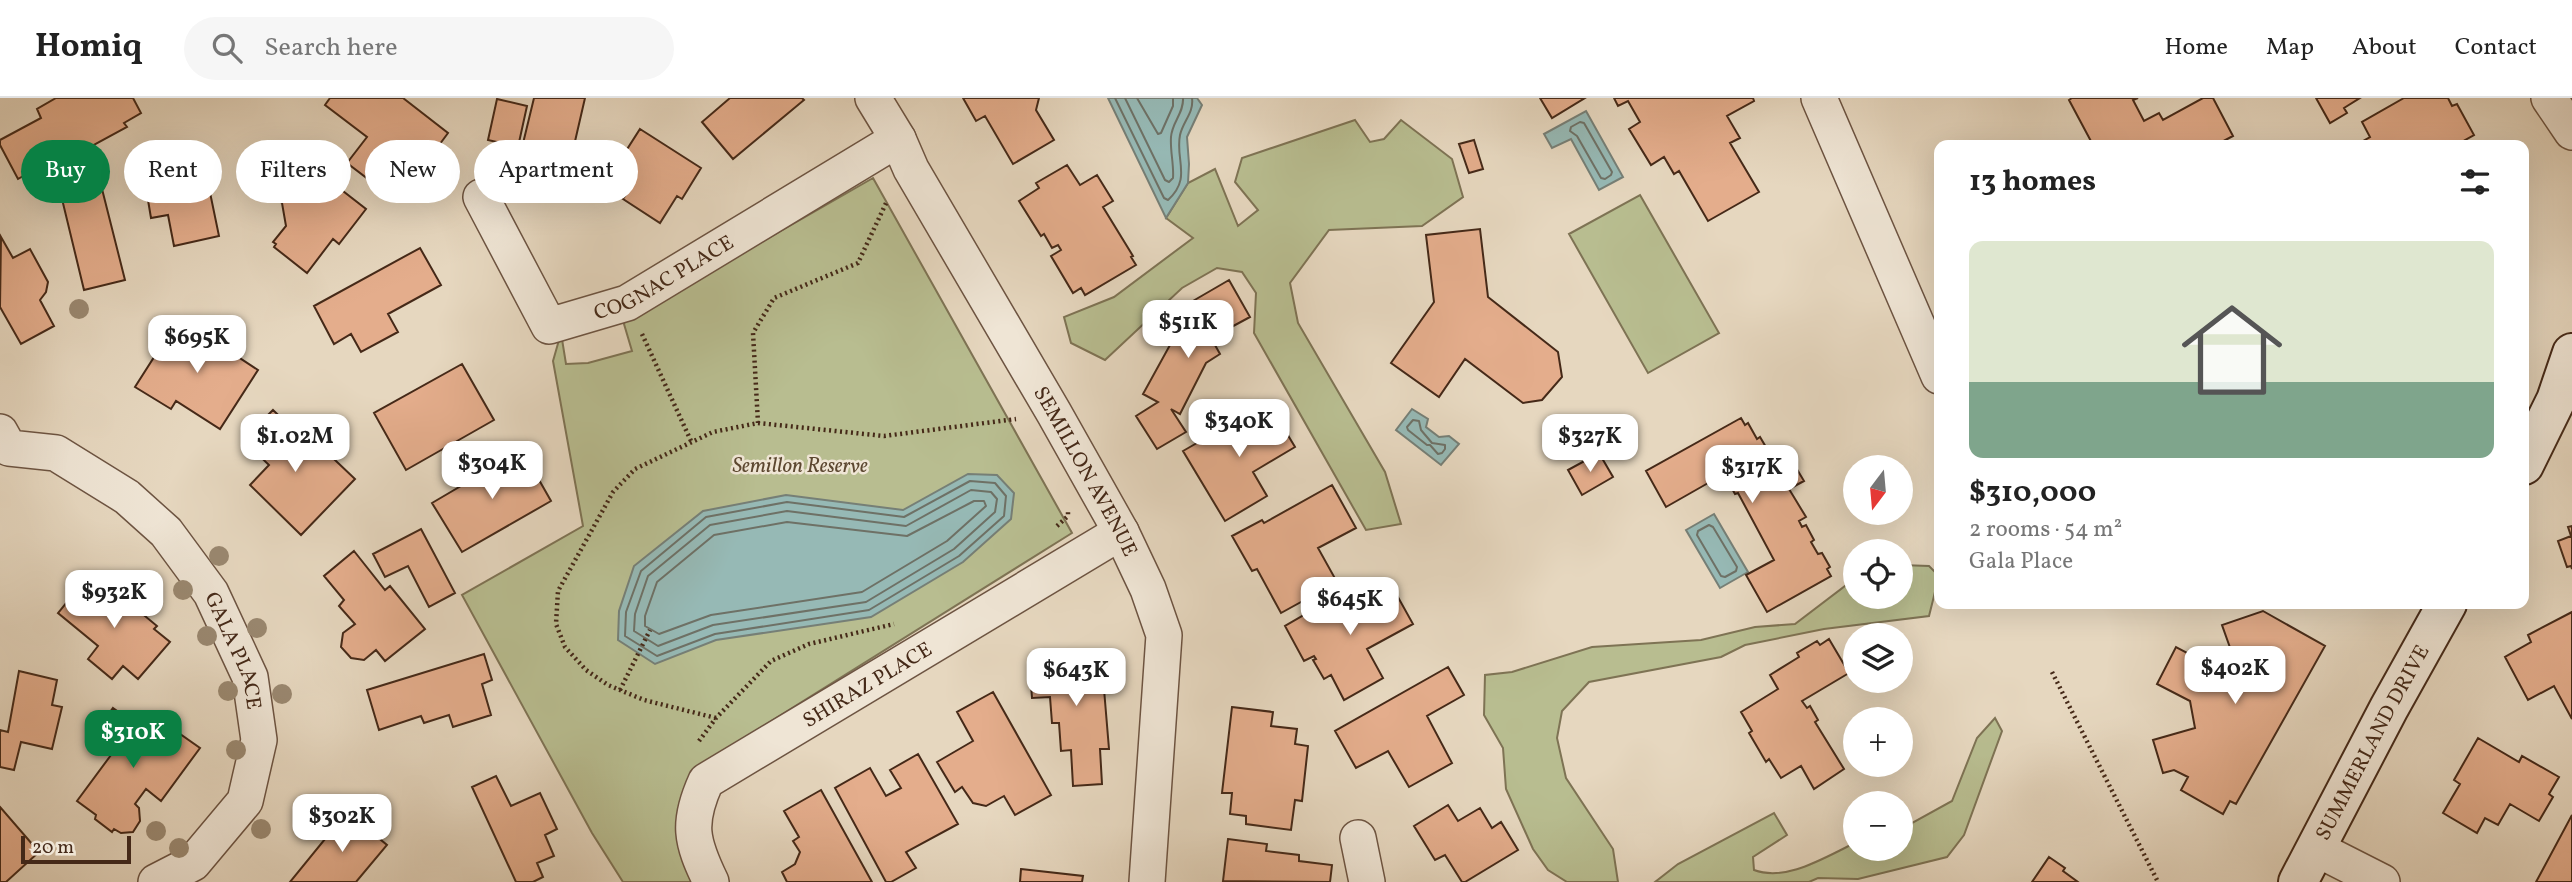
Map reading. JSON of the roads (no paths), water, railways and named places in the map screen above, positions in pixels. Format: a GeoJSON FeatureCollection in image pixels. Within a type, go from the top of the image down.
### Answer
{"type":"FeatureCollection","features":[{"type":"Feature","properties":{"kind":"main road"},"geometry":{"type":"LineString","coordinates":[[2529,457],[2564,404],[2572,354]]}},
{"type":"Feature","properties":{"kind":"main road","name":"SUMMERLAND DRIVE"},"geometry":{"type":"LineString","coordinates":[[2298,882],[2382,720],[2444,609]]}},
{"type":"Feature","properties":{"kind":"street","name":"SEMILLON AVENUE"},"geometry":{"type":"LineString","coordinates":[[873,98],[898,139],[911,169],[1121,532],[1148,589],[1164,635],[1147,882]]}},
{"type":"Feature","properties":{"kind":"street"},"geometry":{"type":"LineString","coordinates":[[1819,98],[1934,364]]}},
{"type":"Feature","properties":{"kind":"street"},"geometry":{"type":"LineString","coordinates":[[2558,103],[2572,132]]}},
{"type":"Feature","properties":{"kind":"street","name":"COGNAC PLACE"},"geometry":{"type":"LineString","coordinates":[[484,203],[549,326],[627,303],[898,139]]}},
{"type":"Feature","properties":{"kind":"street","name":"GALA PLACE"},"geometry":{"type":"LineString","coordinates":[[4,440],[56,453],[127,497],[166,532],[211,593],[250,677],[259,740],[245,801],[193,863],[156,882]]}},
{"type":"Feature","properties":{"kind":"street","name":"SHIRAZ PLACE"},"geometry":{"type":"LineString","coordinates":[[711,882],[698,854],[693,829],[694,806],[706,781],[1121,532]]}},
{"type":"Feature","properties":{"kind":"street"},"geometry":{"type":"LineString","coordinates":[[1358,838],[1367,882]]}},
{"type":"Feature","properties":{"kind":"street"},"geometry":{"type":"LineString","coordinates":[[2317,849],[2382,882]]}},
{"type":"Feature","properties":{"kind":"water"},"geometry":{"type":"Polygon","coordinates":[[[1108,98],[1197,98],[1202,105],[1187,137],[1188,183],[1166,218],[1108,98]]]}},
{"type":"Feature","properties":{"kind":"water"},"geometry":{"type":"Polygon","coordinates":[[[1586,111],[1623,177],[1599,190],[1571,139],[1552,148],[1544,134],[1586,111]]]}},
{"type":"Feature","properties":{"kind":"water"},"geometry":{"type":"Polygon","coordinates":[[[1412,409],[1428,419],[1426,427],[1439,437],[1449,436],[1459,444],[1441,465],[1396,430],[1412,409]]]}},
{"type":"Feature","properties":{"kind":"water"},"geometry":{"type":"Polygon","coordinates":[[[968,474],[997,475],[1014,493],[1011,519],[963,562],[871,617],[716,640],[655,664],[618,640],[619,611],[634,566],[703,511],[786,495],[903,510],[968,474]]]}},
{"type":"Feature","properties":{"kind":"water"},"geometry":{"type":"Polygon","coordinates":[[[1714,514],[1748,572],[1720,588],[1686,530],[1714,514]]]}},
{"type":"Feature","properties":{"kind":"park label","name":"Semillon Reserve"},"geometry":{"type":"Point","coordinates":[800,465]}}]}
